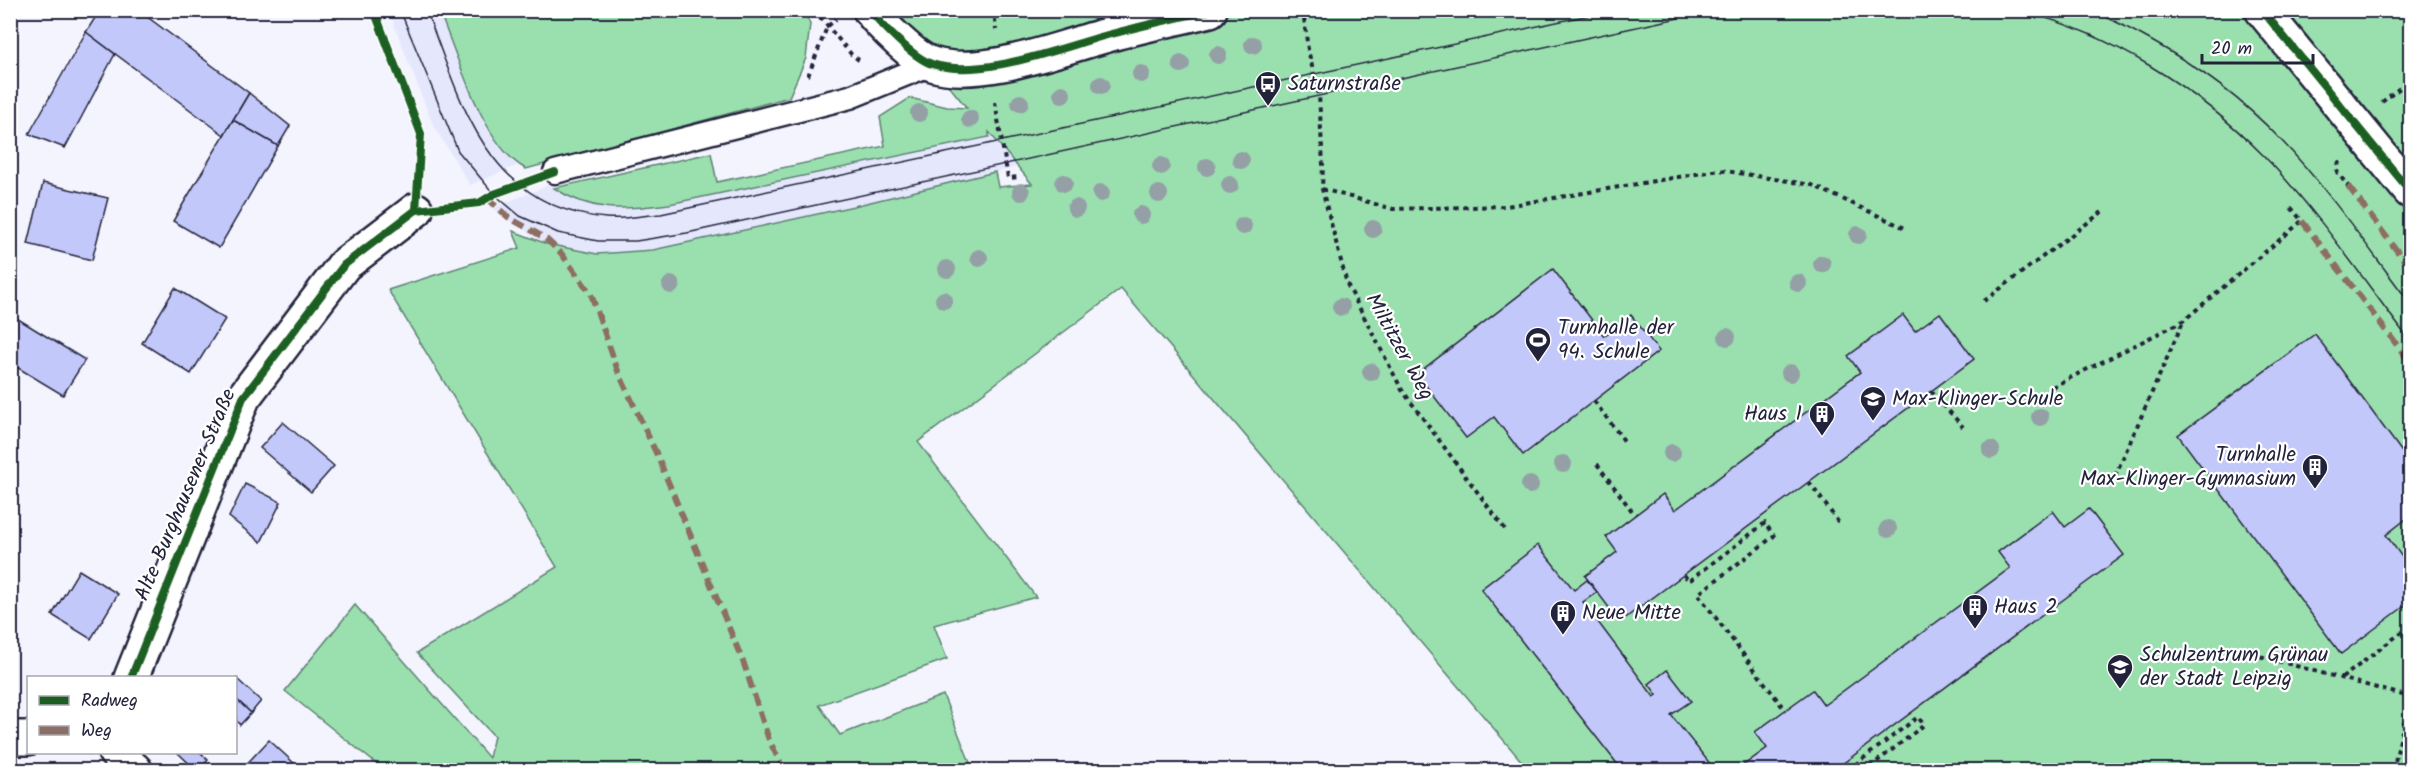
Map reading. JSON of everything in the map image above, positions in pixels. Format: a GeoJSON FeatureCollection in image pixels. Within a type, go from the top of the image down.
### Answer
{"type":"FeatureCollection","features":[{"type":"Feature","properties":{"kind":"street"},"geometry":{"type":"LineString","coordinates":[[855,13],[886,31],[931,64],[963,68],[990,67],[1115,32],[1210,10]]}},
{"type":"Feature","properties":{"kind":"street"},"geometry":{"type":"LineString","coordinates":[[2262,10],[2408,182]]}},
{"type":"Feature","properties":{"kind":"street","name":"Alte Burghausener Straße"},"geometry":{"type":"LineString","coordinates":[[132,676],[243,398],[344,265],[416,210]]}},
{"type":"Feature","properties":{"kind":"street"},"geometry":{"type":"LineString","coordinates":[[10,738],[27,738]]}},
{"type":"Feature","properties":{"kind":"street"},"geometry":{"type":"LineString","coordinates":[[116,754],[135,771]]}},
{"type":"Feature","properties":{"kind":"lane"},"geometry":{"type":"LineString","coordinates":[[555,172],[850,97],[931,64]]}},
{"type":"Feature","properties":{"kind":"path"},"geometry":{"type":"LineString","coordinates":[[814,10],[851,54],[890,81]]}},
{"type":"Feature","properties":{"kind":"path"},"geometry":{"type":"LineString","coordinates":[[2405,10],[2410,18]]}},
{"type":"Feature","properties":{"kind":"path"},"geometry":{"type":"LineString","coordinates":[[794,112],[827,27],[855,13]]}},
{"type":"Feature","properties":{"kind":"path"},"geometry":{"type":"LineString","coordinates":[[2380,104],[2410,80]]}},
{"type":"Feature","properties":{"kind":"path"},"geometry":{"type":"LineString","coordinates":[[994,97],[1008,178],[1020,177]]}},
{"type":"Feature","properties":{"kind":"path"},"geometry":{"type":"LineString","coordinates":[[1322,189],[1393,208],[1507,206],[1719,170],[1812,185],[1907,229]]}},
{"type":"Feature","properties":{"kind":"path"},"geometry":{"type":"LineString","coordinates":[[2052,387],[2183,321],[2302,221],[2289,205]]}},
{"type":"Feature","properties":{"kind":"path"},"geometry":{"type":"LineString","coordinates":[[1984,301],[2102,212]]}},
{"type":"Feature","properties":{"kind":"path"},"geometry":{"type":"LineString","coordinates":[[2115,476],[2183,321]]}},
{"type":"Feature","properties":{"kind":"path"},"geometry":{"type":"LineString","coordinates":[[1931,391],[1963,427]]}},
{"type":"Feature","properties":{"kind":"path"},"geometry":{"type":"LineString","coordinates":[[1594,401],[1625,442]]}},
{"type":"Feature","properties":{"kind":"path"},"geometry":{"type":"LineString","coordinates":[[1597,464],[1635,515]]}},
{"type":"Feature","properties":{"kind":"path"},"geometry":{"type":"LineString","coordinates":[[1809,482],[1839,523]]}},
{"type":"Feature","properties":{"kind":"path"},"geometry":{"type":"LineString","coordinates":[[1684,575],[1689,581],[1765,523],[1774,536],[1698,594],[1785,710]]}},
{"type":"Feature","properties":{"kind":"path"},"geometry":{"type":"LineString","coordinates":[[2342,678],[2410,626]]}},
{"type":"Feature","properties":{"kind":"path"},"geometry":{"type":"LineString","coordinates":[[2225,650],[2262,657],[2410,697],[2393,771]]}},
{"type":"Feature","properties":{"kind":"path"},"geometry":{"type":"LineString","coordinates":[[1848,771],[1918,717],[1924,725],[1866,771]]}},
{"type":"Feature","properties":{"kind":"shaded area"},"geometry":{"type":"Polygon","coordinates":[[[389,11],[439,11],[484,121],[512,161],[518,165],[470,185],[432,123],[389,11]]]}},
{"type":"Feature","properties":{"kind":"shaded area"},"geometry":{"type":"Polygon","coordinates":[[[1019,131],[1018,167],[653,250],[597,254],[547,244],[506,219],[493,208],[549,185],[590,205],[621,209],[669,204],[1019,131]]]}},
{"type":"Feature","properties":{"kind":"green space"},"geometry":{"type":"Polygon","coordinates":[[[803,10],[810,24],[806,58],[789,97],[526,169],[511,158],[497,142],[485,121],[463,74],[439,11],[803,10]]]}},
{"type":"Feature","properties":{"kind":"green space"},"geometry":{"type":"Polygon","coordinates":[[[870,11],[2410,11],[2410,770],[1529,770],[1121,289],[918,442],[1036,597],[934,625],[947,659],[819,705],[840,735],[943,695],[973,770],[384,770],[285,691],[355,605],[489,758],[494,736],[417,653],[557,567],[388,290],[520,248],[513,231],[547,244],[597,254],[653,250],[995,172],[998,187],[1032,184],[989,132],[989,137],[669,204],[610,208],[583,202],[554,188],[711,153],[717,182],[885,146],[880,117],[910,98],[947,107],[967,108],[931,64],[870,11]]]}},
{"type":"Feature","properties":{"kind":"building"},"geometry":{"type":"Polygon","coordinates":[[[100,10],[138,10],[249,93],[224,135],[86,32],[100,10]]]}},
{"type":"Feature","properties":{"kind":"building"},"geometry":{"type":"Polygon","coordinates":[[[86,32],[115,54],[65,148],[29,134],[86,32]]]}},
{"type":"Feature","properties":{"kind":"building"},"geometry":{"type":"Polygon","coordinates":[[[249,93],[290,126],[278,146],[233,120],[249,93]]]}},
{"type":"Feature","properties":{"kind":"building"},"geometry":{"type":"Polygon","coordinates":[[[233,120],[278,146],[219,248],[173,221],[233,120]]]}},
{"type":"Feature","properties":{"kind":"building"},"geometry":{"type":"Polygon","coordinates":[[[43,183],[108,198],[92,260],[28,244],[43,183]]]}},
{"type":"Feature","properties":{"kind":"building","name":"Turnhalle der 94. Schule"},"geometry":{"type":"Polygon","coordinates":[[[1553,269],[1604,336],[1631,315],[1659,351],[1523,455],[1494,417],[1466,438],[1417,374],[1553,269]]]}},
{"type":"Feature","properties":{"kind":"building"},"geometry":{"type":"Polygon","coordinates":[[[175,288],[225,319],[191,374],[142,343],[175,288]]]}},
{"type":"Feature","properties":{"kind":"building","name":"Haus 1"},"geometry":{"type":"Polygon","coordinates":[[[1940,313],[1974,359],[1620,622],[1585,576],[1617,552],[1606,537],[1663,494],[1675,510],[1860,372],[1848,356],[1903,315],[1915,331],[1940,313]]]}},
{"type":"Feature","properties":{"kind":"building"},"geometry":{"type":"Polygon","coordinates":[[[10,314],[85,360],[63,395],[10,363],[10,314]]]}},
{"type":"Feature","properties":{"kind":"building","name":"Turnhalle Max-Klinger-Gymnasium"},"geometry":{"type":"Polygon","coordinates":[[[2315,334],[2410,463],[2410,516],[2386,535],[2410,568],[2410,602],[2341,654],[2178,435],[2315,334]]]}},
{"type":"Feature","properties":{"kind":"building"},"geometry":{"type":"Polygon","coordinates":[[[283,422],[334,466],[311,492],[260,448],[283,422]]]}},
{"type":"Feature","properties":{"kind":"building"},"geometry":{"type":"Polygon","coordinates":[[[245,484],[281,502],[261,542],[229,517],[245,484]]]}},
{"type":"Feature","properties":{"kind":"building","name":"Haus 2"},"geometry":{"type":"Polygon","coordinates":[[[2089,509],[2124,555],[1834,770],[1737,770],[1767,748],[1755,732],[1813,690],[1824,705],[2010,568],[1998,552],[2053,511],[2065,527],[2089,509]]]}},
{"type":"Feature","properties":{"kind":"building","name":"Neue Mitte"},"geometry":{"type":"Polygon","coordinates":[[[1538,545],[1574,590],[1587,580],[1597,592],[1583,602],[1654,697],[1657,695],[1649,684],[1667,670],[1691,701],[1671,715],[1715,770],[1622,770],[1481,589],[1538,545]]]}},
{"type":"Feature","properties":{"kind":"building"},"geometry":{"type":"Polygon","coordinates":[[[79,570],[118,594],[91,639],[52,615],[79,570]]]}},
{"type":"Feature","properties":{"kind":"building"},"geometry":{"type":"Polygon","coordinates":[[[237,679],[261,701],[251,713],[237,700],[237,679]]]}},
{"type":"Feature","properties":{"kind":"building"},"geometry":{"type":"Polygon","coordinates":[[[237,700],[251,713],[240,725],[237,721],[237,700]]]}},
{"type":"Feature","properties":{"kind":"building"},"geometry":{"type":"Polygon","coordinates":[[[269,740],[295,764],[289,770],[241,770],[269,740]]]}},
{"type":"Feature","properties":{"kind":"building"},"geometry":{"type":"Polygon","coordinates":[[[179,754],[202,754],[208,760],[199,770],[196,770],[179,754]]]}},
{"type":"Feature","properties":{"kind":"tram line"},"geometry":{"type":"LineString","coordinates":[[400,10],[458,151],[494,194],[520,216],[558,233],[598,241],[636,241],[687,233],[1715,10]]}},
{"type":"Feature","properties":{"kind":"tram line"},"geometry":{"type":"LineString","coordinates":[[426,10],[468,115],[485,146],[506,172],[532,194],[565,210],[606,218],[661,214],[1613,10]]}},
{"type":"Feature","properties":{"kind":"tram line"},"geometry":{"type":"LineString","coordinates":[[2017,10],[2085,32],[2118,48],[2181,86],[2238,131],[2284,177],[2303,200],[2410,341]]}},
{"type":"Feature","properties":{"kind":"tram line"},"geometry":{"type":"LineString","coordinates":[[2089,10],[2168,50],[2202,72],[2251,111],[2315,178],[2410,303]]}},
{"type":"Feature","properties":{"kind":"marked path"},"geometry":{"type":"LineString","coordinates":[[2348,186],[2410,268]]}},
{"type":"Feature","properties":{"kind":"marked path"},"geometry":{"type":"LineString","coordinates":[[487,198],[508,217],[545,238],[561,253],[591,294],[618,371],[657,455],[744,664],[769,740],[784,770]]}},
{"type":"Feature","properties":{"kind":"marked path"},"geometry":{"type":"LineString","coordinates":[[2302,221],[2410,362]]}},
{"type":"Feature","properties":{"kind":"cycle path"},"geometry":{"type":"LineString","coordinates":[[374,10],[421,134],[416,210]]}},
{"type":"Feature","properties":{"kind":"cycle path"},"geometry":{"type":"LineString","coordinates":[[870,10],[899,41],[917,56],[932,64],[952,68],[974,68],[1022,60],[1123,31],[1210,10]]}},
{"type":"Feature","properties":{"kind":"cycle path"},"geometry":{"type":"LineString","coordinates":[[2262,10],[2410,191]]}},
{"type":"Feature","properties":{"kind":"cycle path"},"geometry":{"type":"LineString","coordinates":[[416,210],[479,203],[494,194],[555,172]]}},
{"type":"Feature","properties":{"kind":"cycle path"},"geometry":{"type":"LineString","coordinates":[[132,676],[243,398],[344,265],[416,210]]}},
{"type":"Feature","properties":{"kind":"place","name":"Saturnstraße"},"geometry":{"type":"Point","coordinates":[1268,107]}},
{"type":"Feature","properties":{"kind":"place","name":"Turnhalle der 94. Schule"},"geometry":{"type":"Point","coordinates":[1538,363]}},
{"type":"Feature","properties":{"kind":"place","name":"Max-Klinger-Schule"},"geometry":{"type":"Point","coordinates":[1873,422]}},
{"type":"Feature","properties":{"kind":"place","name":"Haus 1"},"geometry":{"type":"Point","coordinates":[1822,437]}},
{"type":"Feature","properties":{"kind":"place","name":"Turnhalle Max-Klinger-Gymnasium"},"geometry":{"type":"Point","coordinates":[2315,490]}},
{"type":"Feature","properties":{"kind":"place","name":"Haus 2"},"geometry":{"type":"Point","coordinates":[1975,630]}},
{"type":"Feature","properties":{"kind":"place","name":"Neue Mitte"},"geometry":{"type":"Point","coordinates":[1563,636]}},
{"type":"Feature","properties":{"kind":"place","name":"Schulzentrum Grünau der Stadt Leipzig"},"geometry":{"type":"Point","coordinates":[2120,690]}}]}
